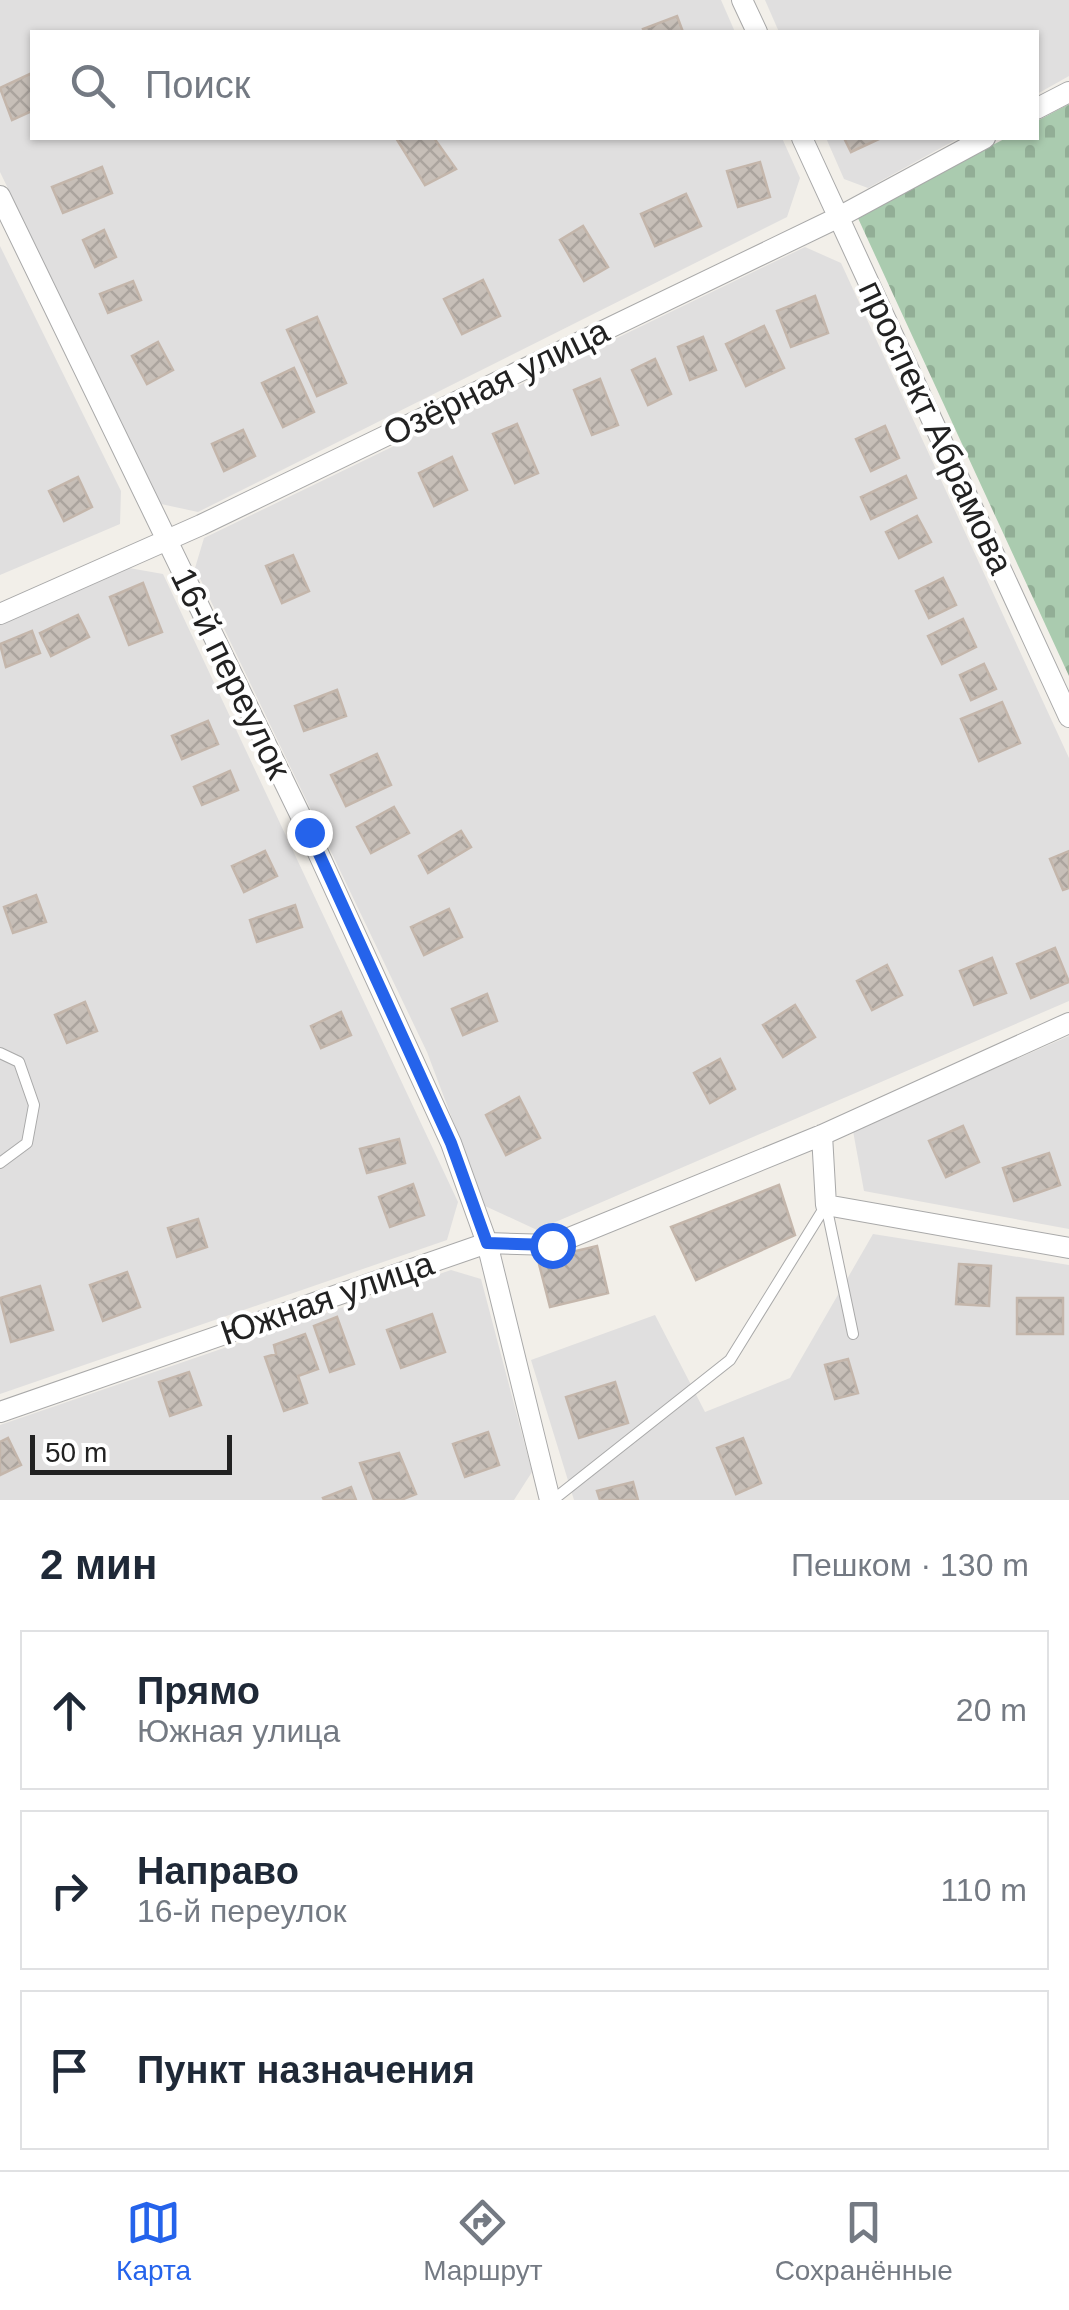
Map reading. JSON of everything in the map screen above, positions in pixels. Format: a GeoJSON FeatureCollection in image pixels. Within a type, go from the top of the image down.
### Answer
{"type":"FeatureCollection","features":[{"type":"Feature","properties":{"kind":"street"},"geometry":{"type":"LineString","coordinates":[[742,0],[755,30]]}},
{"type":"Feature","properties":{"kind":"street"},"geometry":{"type":"LineString","coordinates":[[1039,107],[1069,92]]}},
{"type":"Feature","properties":{"kind":"street","name":"проспект Абрамова"},"geometry":{"type":"LineString","coordinates":[[803,140],[1069,717]]}},
{"type":"Feature","properties":{"kind":"street","name":"Озёрная улица"},"geometry":{"type":"LineString","coordinates":[[0,614],[167,541],[837,218],[981,140]]}},
{"type":"Feature","properties":{"kind":"street","name":"16-й переулок"},"geometry":{"type":"LineString","coordinates":[[0,196],[309,832],[435,1108],[487,1243],[552,1500]]}},
{"type":"Feature","properties":{"kind":"street","name":"Южная улица"},"geometry":{"type":"LineString","coordinates":[[0,1412],[487,1243],[552,1245],[822,1135],[1069,1023]]}},
{"type":"Feature","properties":{"kind":"street"},"geometry":{"type":"LineString","coordinates":[[822,1135],[826,1205],[1069,1248]]}},
{"type":"Feature","properties":{"kind":"lane"},"geometry":{"type":"LineString","coordinates":[[0,1053],[19,1062],[34,1105],[27,1143],[0,1163]]}},
{"type":"Feature","properties":{"kind":"lane"},"geometry":{"type":"LineString","coordinates":[[826,1205],[853,1334]]}},
{"type":"Feature","properties":{"kind":"lane"},"geometry":{"type":"LineString","coordinates":[[552,1500],[730,1360],[826,1205]]}},
{"type":"Feature","properties":{"kind":"shaded area"},"geometry":{"type":"Polygon","coordinates":[[[0,0],[721,0],[734,30],[30,30],[30,140],[783,140],[800,178],[787,217],[198,512],[161,504],[0,172],[0,0]]]}},
{"type":"Feature","properties":{"kind":"shaded area"},"geometry":{"type":"Polygon","coordinates":[[[765,0],[1069,0],[1069,76],[1039,93],[1039,30],[778,30],[765,0]]]}},
{"type":"Feature","properties":{"kind":"shaded area"},"geometry":{"type":"Polygon","coordinates":[[[827,140],[955,140],[868,188],[844,179],[827,140]]]}},
{"type":"Feature","properties":{"kind":"shaded area"},"geometry":{"type":"Polygon","coordinates":[[[0,246],[121,491],[120,524],[0,575],[0,246]]]}},
{"type":"Feature","properties":{"kind":"shaded area"},"geometry":{"type":"Polygon","coordinates":[[[805,247],[841,263],[1069,758],[1069,1001],[537,1230],[485,1206],[427,1052],[195,568],[204,538],[805,247]]]}},
{"type":"Feature","properties":{"kind":"shaded area"},"geometry":{"type":"Polygon","coordinates":[[[129,568],[163,574],[458,1202],[447,1240],[0,1394],[0,624],[129,568]]]}},
{"type":"Feature","properties":{"kind":"shaded area"},"geometry":{"type":"Polygon","coordinates":[[[1069,1036],[1069,1229],[864,1191],[853,1131],[1069,1036]]]}},
{"type":"Feature","properties":{"kind":"shaded area"},"geometry":{"type":"Polygon","coordinates":[[[873,1234],[1069,1265],[1069,1500],[574,1500],[531,1360],[655,1315],[705,1412],[790,1378],[873,1234]]]}},
{"type":"Feature","properties":{"kind":"shaded area"},"geometry":{"type":"Polygon","coordinates":[[[451,1270],[481,1279],[532,1472],[514,1500],[0,1500],[0,1425],[451,1270]]]}},
{"type":"Feature","properties":{"kind":"green space"},"geometry":{"type":"Polygon","coordinates":[[[1069,104],[1069,676],[857,216],[1002,140],[1039,140],[1039,120],[1069,104]]]}},
{"type":"Feature","properties":{"kind":"building"},"geometry":{"type":"Polygon","coordinates":[[[677,16],[682,30],[643,30],[677,16]]]}},
{"type":"Feature","properties":{"kind":"building"},"geometry":{"type":"Polygon","coordinates":[[[30,74],[30,112],[12,120],[0,88],[30,74]]]}},
{"type":"Feature","properties":{"kind":"building"},"geometry":{"type":"Polygon","coordinates":[[[397,140],[435,140],[456,169],[425,185],[397,140]]]}},
{"type":"Feature","properties":{"kind":"building"},"geometry":{"type":"Polygon","coordinates":[[[845,140],[877,140],[851,152],[845,140]]]}},
{"type":"Feature","properties":{"kind":"building"},"geometry":{"type":"Polygon","coordinates":[[[760,162],[770,197],[738,207],[727,171],[760,162]]]}},
{"type":"Feature","properties":{"kind":"building"},"geometry":{"type":"Polygon","coordinates":[[[102,167],[112,193],[63,213],[52,187],[102,167]]]}},
{"type":"Feature","properties":{"kind":"building"},"geometry":{"type":"Polygon","coordinates":[[[686,194],[701,226],[655,246],[641,214],[686,194]]]}},
{"type":"Feature","properties":{"kind":"building"},"geometry":{"type":"Polygon","coordinates":[[[583,226],[608,267],[584,281],[560,240],[583,226]]]}},
{"type":"Feature","properties":{"kind":"building"},"geometry":{"type":"Polygon","coordinates":[[[104,230],[116,257],[95,267],[83,240],[104,230]]]}},
{"type":"Feature","properties":{"kind":"building"},"geometry":{"type":"Polygon","coordinates":[[[483,280],[500,316],[462,334],[444,299],[483,280]]]}},
{"type":"Feature","properties":{"kind":"building"},"geometry":{"type":"Polygon","coordinates":[[[133,281],[141,300],[108,313],[100,294],[133,281]]]}},
{"type":"Feature","properties":{"kind":"building"},"geometry":{"type":"Polygon","coordinates":[[[815,296],[828,333],[791,347],[777,311],[815,296]]]}},
{"type":"Feature","properties":{"kind":"building"},"geometry":{"type":"Polygon","coordinates":[[[317,317],[346,383],[317,396],[287,330],[317,317]]]}},
{"type":"Feature","properties":{"kind":"building"},"geometry":{"type":"Polygon","coordinates":[[[764,326],[784,368],[746,386],[726,344],[764,326]]]}},
{"type":"Feature","properties":{"kind":"building"},"geometry":{"type":"Polygon","coordinates":[[[703,337],[716,370],[690,380],[678,347],[703,337]]]}},
{"type":"Feature","properties":{"kind":"building"},"geometry":{"type":"Polygon","coordinates":[[[158,342],[173,370],[147,384],[132,356],[158,342]]]}},
{"type":"Feature","properties":{"kind":"building"},"geometry":{"type":"Polygon","coordinates":[[[655,359],[671,394],[648,405],[632,370],[655,359]]]}},
{"type":"Feature","properties":{"kind":"building"},"geometry":{"type":"Polygon","coordinates":[[[294,368],[314,412],[283,427],[262,383],[294,368]]]}},
{"type":"Feature","properties":{"kind":"building"},"geometry":{"type":"Polygon","coordinates":[[[600,379],[618,425],[592,435],[574,390],[600,379]]]}},
{"type":"Feature","properties":{"kind":"building"},"geometry":{"type":"Polygon","coordinates":[[[517,424],[538,473],[515,483],[493,434],[517,424]]]}},
{"type":"Feature","properties":{"kind":"building"},"geometry":{"type":"Polygon","coordinates":[[[885,426],[899,458],[871,471],[856,439],[885,426]]]}},
{"type":"Feature","properties":{"kind":"building"},"geometry":{"type":"Polygon","coordinates":[[[243,430],[255,456],[224,471],[212,444],[243,430]]]}},
{"type":"Feature","properties":{"kind":"building"},"geometry":{"type":"Polygon","coordinates":[[[452,457],[467,490],[434,506],[419,473],[452,457]]]}},
{"type":"Feature","properties":{"kind":"building"},"geometry":{"type":"Polygon","coordinates":[[[906,476],[916,498],[871,519],[861,497],[906,476]]]}},
{"type":"Feature","properties":{"kind":"building"},"geometry":{"type":"Polygon","coordinates":[[[78,477],[92,507],[64,521],[49,491],[78,477]]]}},
{"type":"Feature","properties":{"kind":"building"},"geometry":{"type":"Polygon","coordinates":[[[917,516],[931,542],[899,558],[886,532],[917,516]]]}},
{"type":"Feature","properties":{"kind":"building"},"geometry":{"type":"Polygon","coordinates":[[[293,555],[309,591],[282,603],[266,566],[293,555]]]}},
{"type":"Feature","properties":{"kind":"building"},"geometry":{"type":"Polygon","coordinates":[[[943,578],[956,605],[929,618],[916,591],[943,578]]]}},
{"type":"Feature","properties":{"kind":"building"},"geometry":{"type":"Polygon","coordinates":[[[143,583],[162,632],[129,645],[110,597],[143,583]]]}},
{"type":"Feature","properties":{"kind":"building"},"geometry":{"type":"Polygon","coordinates":[[[78,615],[89,637],[51,656],[40,633],[78,615]]]}},
{"type":"Feature","properties":{"kind":"building"},"geometry":{"type":"Polygon","coordinates":[[[963,619],[976,647],[942,664],[928,636],[963,619]]]}},
{"type":"Feature","properties":{"kind":"building"},"geometry":{"type":"Polygon","coordinates":[[[32,631],[40,653],[6,667],[0,644],[32,631]]]}},
{"type":"Feature","properties":{"kind":"building"},"geometry":{"type":"Polygon","coordinates":[[[984,664],[996,689],[971,700],[960,675],[984,664]]]}},
{"type":"Feature","properties":{"kind":"building"},"geometry":{"type":"Polygon","coordinates":[[[337,690],[346,716],[304,731],[295,706],[337,690]]]}},
{"type":"Feature","properties":{"kind":"building"},"geometry":{"type":"Polygon","coordinates":[[[1002,702],[1020,743],[979,761],[961,719],[1002,702]]]}},
{"type":"Feature","properties":{"kind":"building"},"geometry":{"type":"Polygon","coordinates":[[[208,721],[218,744],[182,759],[172,736],[208,721]]]}},
{"type":"Feature","properties":{"kind":"building"},"geometry":{"type":"Polygon","coordinates":[[[377,754],[391,785],[346,806],[331,775],[377,754]]]}},
{"type":"Feature","properties":{"kind":"building"},"geometry":{"type":"Polygon","coordinates":[[[230,771],[238,790],[202,805],[194,787],[230,771]]]}},
{"type":"Feature","properties":{"kind":"building"},"geometry":{"type":"Polygon","coordinates":[[[394,807],[409,833],[371,853],[357,827],[394,807]]]}},
{"type":"Feature","properties":{"kind":"building"},"geometry":{"type":"Polygon","coordinates":[[[461,831],[471,847],[428,873],[419,856],[461,831]]]}},
{"type":"Feature","properties":{"kind":"building"},"geometry":{"type":"Polygon","coordinates":[[[265,851],[277,876],[244,892],[232,866],[265,851]]]}},
{"type":"Feature","properties":{"kind":"building"},"geometry":{"type":"Polygon","coordinates":[[[1069,851],[1069,888],[1063,890],[1050,859],[1069,851]]]}},
{"type":"Feature","properties":{"kind":"building"},"geometry":{"type":"Polygon","coordinates":[[[36,895],[46,922],[13,933],[4,907],[36,895]]]}},
{"type":"Feature","properties":{"kind":"building"},"geometry":{"type":"Polygon","coordinates":[[[295,905],[302,927],[257,942],[250,920],[295,905]]]}},
{"type":"Feature","properties":{"kind":"building"},"geometry":{"type":"Polygon","coordinates":[[[449,909],[462,937],[424,955],[411,927],[449,909]]]}},
{"type":"Feature","properties":{"kind":"building"},"geometry":{"type":"Polygon","coordinates":[[[1055,948],[1069,982],[1031,998],[1017,964],[1055,948]]]}},
{"type":"Feature","properties":{"kind":"building"},"geometry":{"type":"Polygon","coordinates":[[[992,958],[1006,993],[974,1005],[960,971],[992,958]]]}},
{"type":"Feature","properties":{"kind":"building"},"geometry":{"type":"Polygon","coordinates":[[[887,965],[902,995],[872,1010],[857,981],[887,965]]]}},
{"type":"Feature","properties":{"kind":"building"},"geometry":{"type":"Polygon","coordinates":[[[487,994],[497,1021],[463,1035],[452,1009],[487,994]]]}},
{"type":"Feature","properties":{"kind":"building"},"geometry":{"type":"Polygon","coordinates":[[[85,1002],[97,1031],[67,1043],[55,1015],[85,1002]]]}},
{"type":"Feature","properties":{"kind":"building"},"geometry":{"type":"Polygon","coordinates":[[[795,1005],[815,1037],[783,1057],[763,1025],[795,1005]]]}},
{"type":"Feature","properties":{"kind":"building"},"geometry":{"type":"Polygon","coordinates":[[[341,1012],[351,1035],[321,1048],[311,1026],[341,1012]]]}},
{"type":"Feature","properties":{"kind":"building"},"geometry":{"type":"Polygon","coordinates":[[[720,1059],[735,1089],[710,1103],[694,1073],[720,1059]]]}},
{"type":"Feature","properties":{"kind":"building"},"geometry":{"type":"Polygon","coordinates":[[[519,1097],[540,1138],[506,1155],[486,1115],[519,1097]]]}},
{"type":"Feature","properties":{"kind":"building"},"geometry":{"type":"Polygon","coordinates":[[[963,1126],[979,1162],[946,1177],[929,1141],[963,1126]]]}},
{"type":"Feature","properties":{"kind":"building"},"geometry":{"type":"Polygon","coordinates":[[[399,1139],[405,1163],[367,1173],[360,1149],[399,1139]]]}},
{"type":"Feature","properties":{"kind":"building"},"geometry":{"type":"Polygon","coordinates":[[[1049,1153],[1060,1185],[1014,1201],[1003,1168],[1049,1153]]]}},
{"type":"Feature","properties":{"kind":"building"},"geometry":{"type":"Polygon","coordinates":[[[413,1184],[424,1215],[390,1227],[379,1197],[413,1184]]]}},
{"type":"Feature","properties":{"kind":"building"},"geometry":{"type":"Polygon","coordinates":[[[779,1185],[795,1235],[696,1280],[671,1227],[779,1185]]]}},
{"type":"Feature","properties":{"kind":"building"},"geometry":{"type":"Polygon","coordinates":[[[198,1219],[207,1247],[177,1257],[168,1228],[198,1219]]]}},
{"type":"Feature","properties":{"kind":"building"},"geometry":{"type":"Polygon","coordinates":[[[597,1246],[608,1293],[550,1307],[538,1260],[597,1246]]]}},
{"type":"Feature","properties":{"kind":"building"},"geometry":{"type":"Polygon","coordinates":[[[959,1264],[991,1266],[989,1306],[956,1304],[959,1264]]]}},
{"type":"Feature","properties":{"kind":"building"},"geometry":{"type":"Polygon","coordinates":[[[127,1272],[140,1307],[103,1321],[90,1285],[127,1272]]]}},
{"type":"Feature","properties":{"kind":"building"},"geometry":{"type":"Polygon","coordinates":[[[40,1286],[53,1330],[11,1342],[0,1298],[40,1286]]]}},
{"type":"Feature","properties":{"kind":"building"},"geometry":{"type":"Polygon","coordinates":[[[1017,1298],[1063,1298],[1063,1334],[1017,1334],[1017,1298]]]}},
{"type":"Feature","properties":{"kind":"building"},"geometry":{"type":"Polygon","coordinates":[[[432,1314],[445,1352],[401,1368],[387,1330],[432,1314]]]}},
{"type":"Feature","properties":{"kind":"building"},"geometry":{"type":"Polygon","coordinates":[[[337,1317],[354,1364],[330,1372],[314,1326],[337,1317]]]}},
{"type":"Feature","properties":{"kind":"building"},"geometry":{"type":"Polygon","coordinates":[[[305,1334],[318,1369],[298,1376],[307,1403],[284,1411],[265,1357],[276,1354],[274,1345],[305,1334]]]}},
{"type":"Feature","properties":{"kind":"building"},"geometry":{"type":"Polygon","coordinates":[[[848,1359],[858,1393],[835,1399],[825,1365],[848,1359]]]}},
{"type":"Feature","properties":{"kind":"building"},"geometry":{"type":"Polygon","coordinates":[[[189,1372],[201,1405],[170,1416],[159,1382],[189,1372]]]}},
{"type":"Feature","properties":{"kind":"building"},"geometry":{"type":"Polygon","coordinates":[[[615,1382],[628,1423],[579,1438],[566,1397],[615,1382]]]}},
{"type":"Feature","properties":{"kind":"building"},"geometry":{"type":"Polygon","coordinates":[[[488,1432],[499,1465],[465,1477],[453,1444],[488,1432]]]}},
{"type":"Feature","properties":{"kind":"building"},"geometry":{"type":"Polygon","coordinates":[[[8,1438],[21,1465],[0,1475],[0,1442],[8,1438]]]}},
{"type":"Feature","properties":{"kind":"building"},"geometry":{"type":"Polygon","coordinates":[[[743,1438],[761,1483],[736,1494],[717,1448],[743,1438]]]}},
{"type":"Feature","properties":{"kind":"building"},"geometry":{"type":"Polygon","coordinates":[[[399,1453],[416,1494],[401,1500],[374,1500],[360,1463],[399,1453]]]}},
{"type":"Feature","properties":{"kind":"building"},"geometry":{"type":"Polygon","coordinates":[[[633,1482],[638,1500],[600,1500],[597,1491],[633,1482]]]}},
{"type":"Feature","properties":{"kind":"building"},"geometry":{"type":"Polygon","coordinates":[[[351,1487],[356,1500],[323,1498],[351,1487]]]}},
{"type":"Feature","properties":{"kind":"route"},"geometry":{"type":"LineString","coordinates":[[309,832],[451,1143],[487,1243],[508,1247],[552,1245]]}}]}
